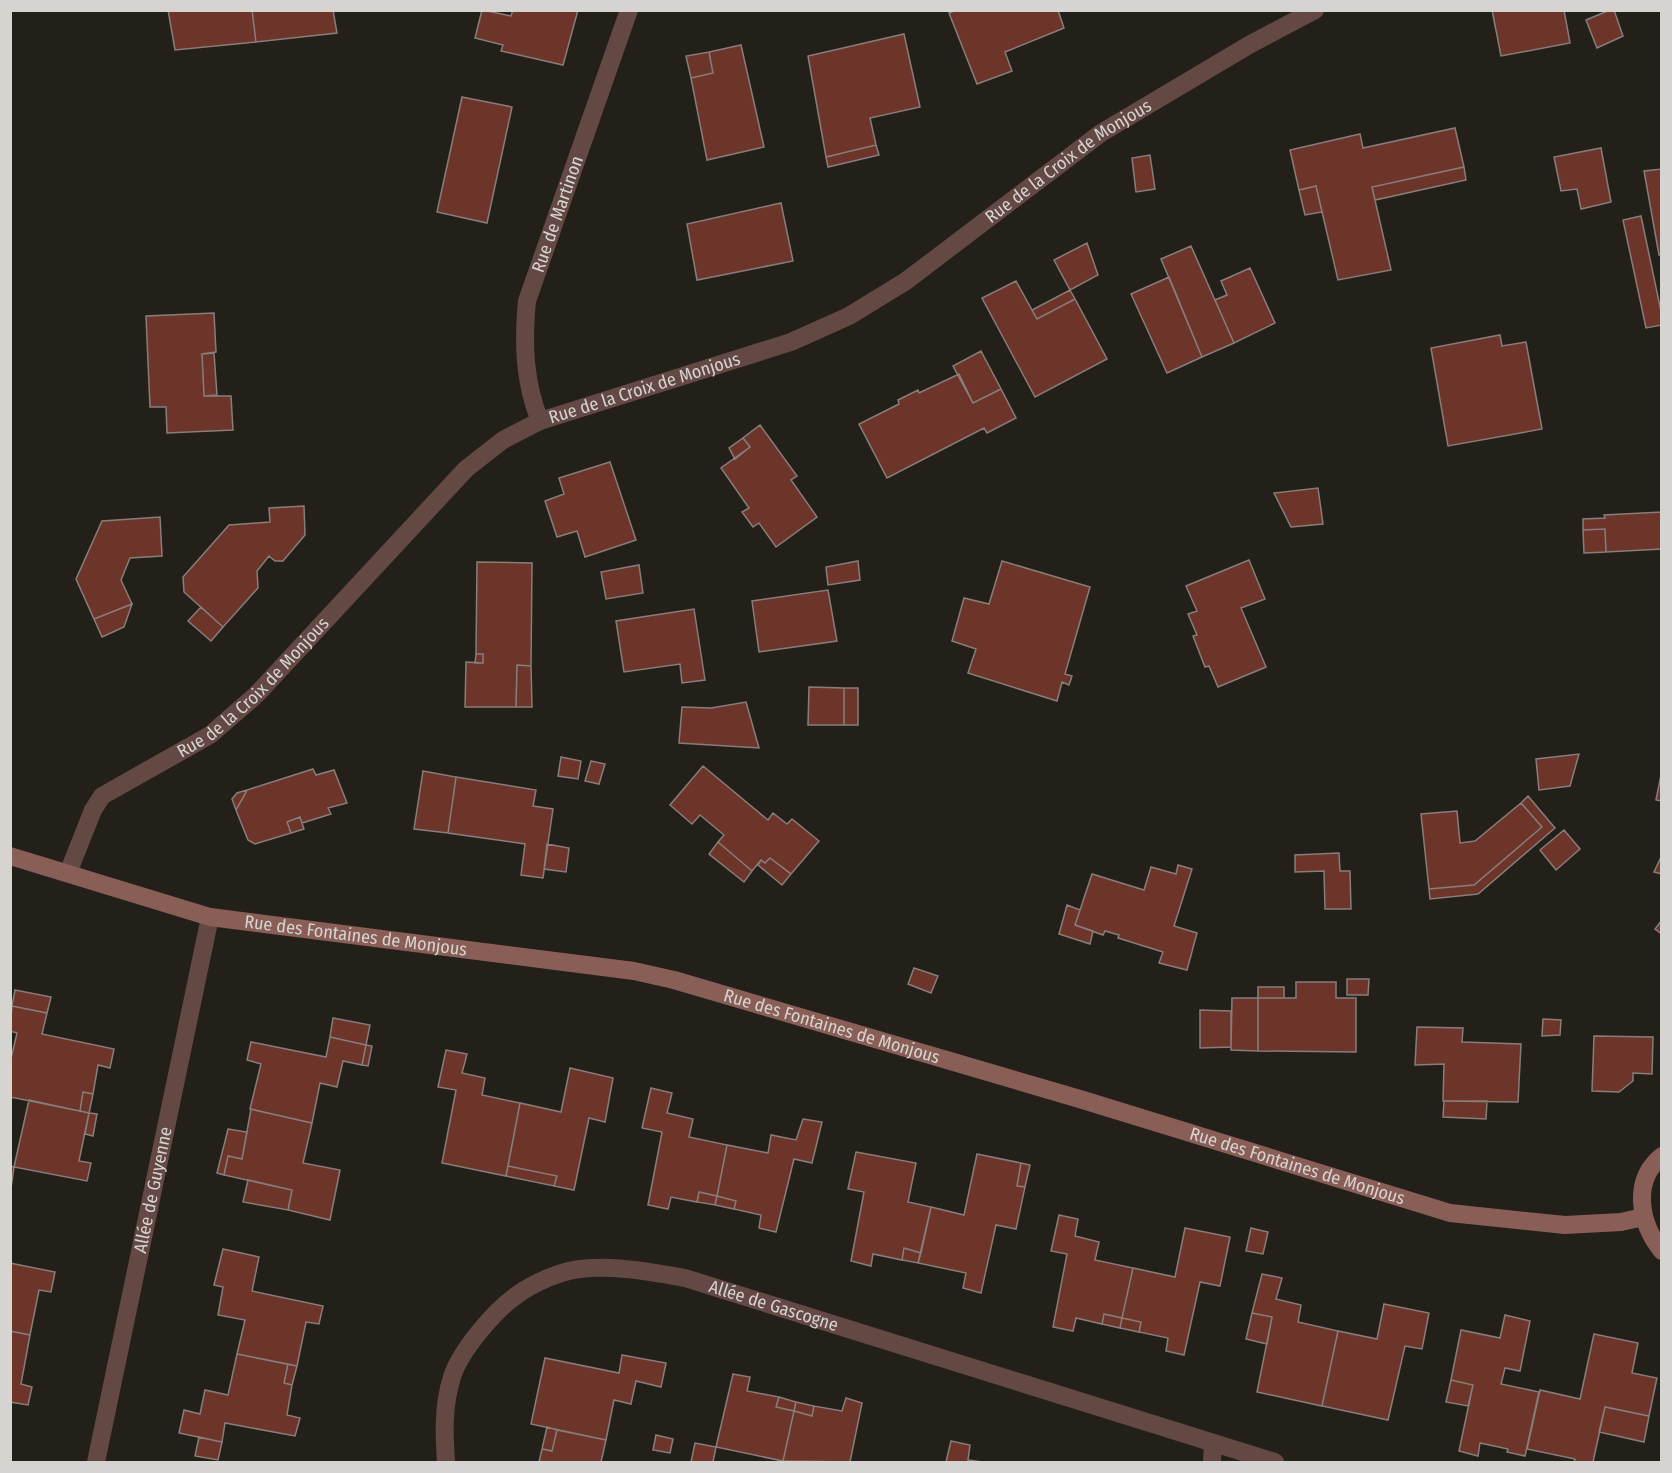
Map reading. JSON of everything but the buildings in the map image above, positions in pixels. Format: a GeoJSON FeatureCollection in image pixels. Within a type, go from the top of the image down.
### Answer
{"type":"FeatureCollection","features":[{"type":"Feature","properties":{"kind":"street","name":"Rue de Martinon"},"geometry":{"type":"LineString","coordinates":[[540,421],[531,399],[527,378],[524,335],[527,302],[629,10]]}},
{"type":"Feature","properties":{"kind":"street","name":"Rue de la Croix de Monjous"},"geometry":{"type":"LineString","coordinates":[[68,873],[93,810],[102,796],[210,735],[256,695],[466,469],[503,440],[540,421],[791,342],[849,316],[906,281],[1101,133],[1249,45],[1315,10]]}},
{"type":"Feature","properties":{"kind":"street","name":"Rue des Fontaines de Monjous"},"geometry":{"type":"LineString","coordinates":[[10,856],[210,917],[634,971],[674,980],[1083,1100],[1450,1213],[1566,1225],[1612,1223],[1643,1217]]}},
{"type":"Feature","properties":{"kind":"street","name":"Allée de Guyenne"},"geometry":{"type":"LineString","coordinates":[[96,1462],[210,917]]}},
{"type":"Feature","properties":{"kind":"street"},"geometry":{"type":"LineString","coordinates":[[1662,1156],[1647,1177],[1642,1197],[1643,1217],[1650,1236],[1662,1251]]}},
{"type":"Feature","properties":{"kind":"street","name":"Allée de Gascogne"},"geometry":{"type":"LineString","coordinates":[[446,1462],[444,1411],[453,1374],[476,1335],[517,1295],[553,1277],[580,1269],[640,1270],[685,1278],[1275,1462]]}},
{"type":"Feature","properties":{"kind":"street"},"geometry":{"type":"LineString","coordinates":[[1212,1462],[1213,1443]]}}]}
